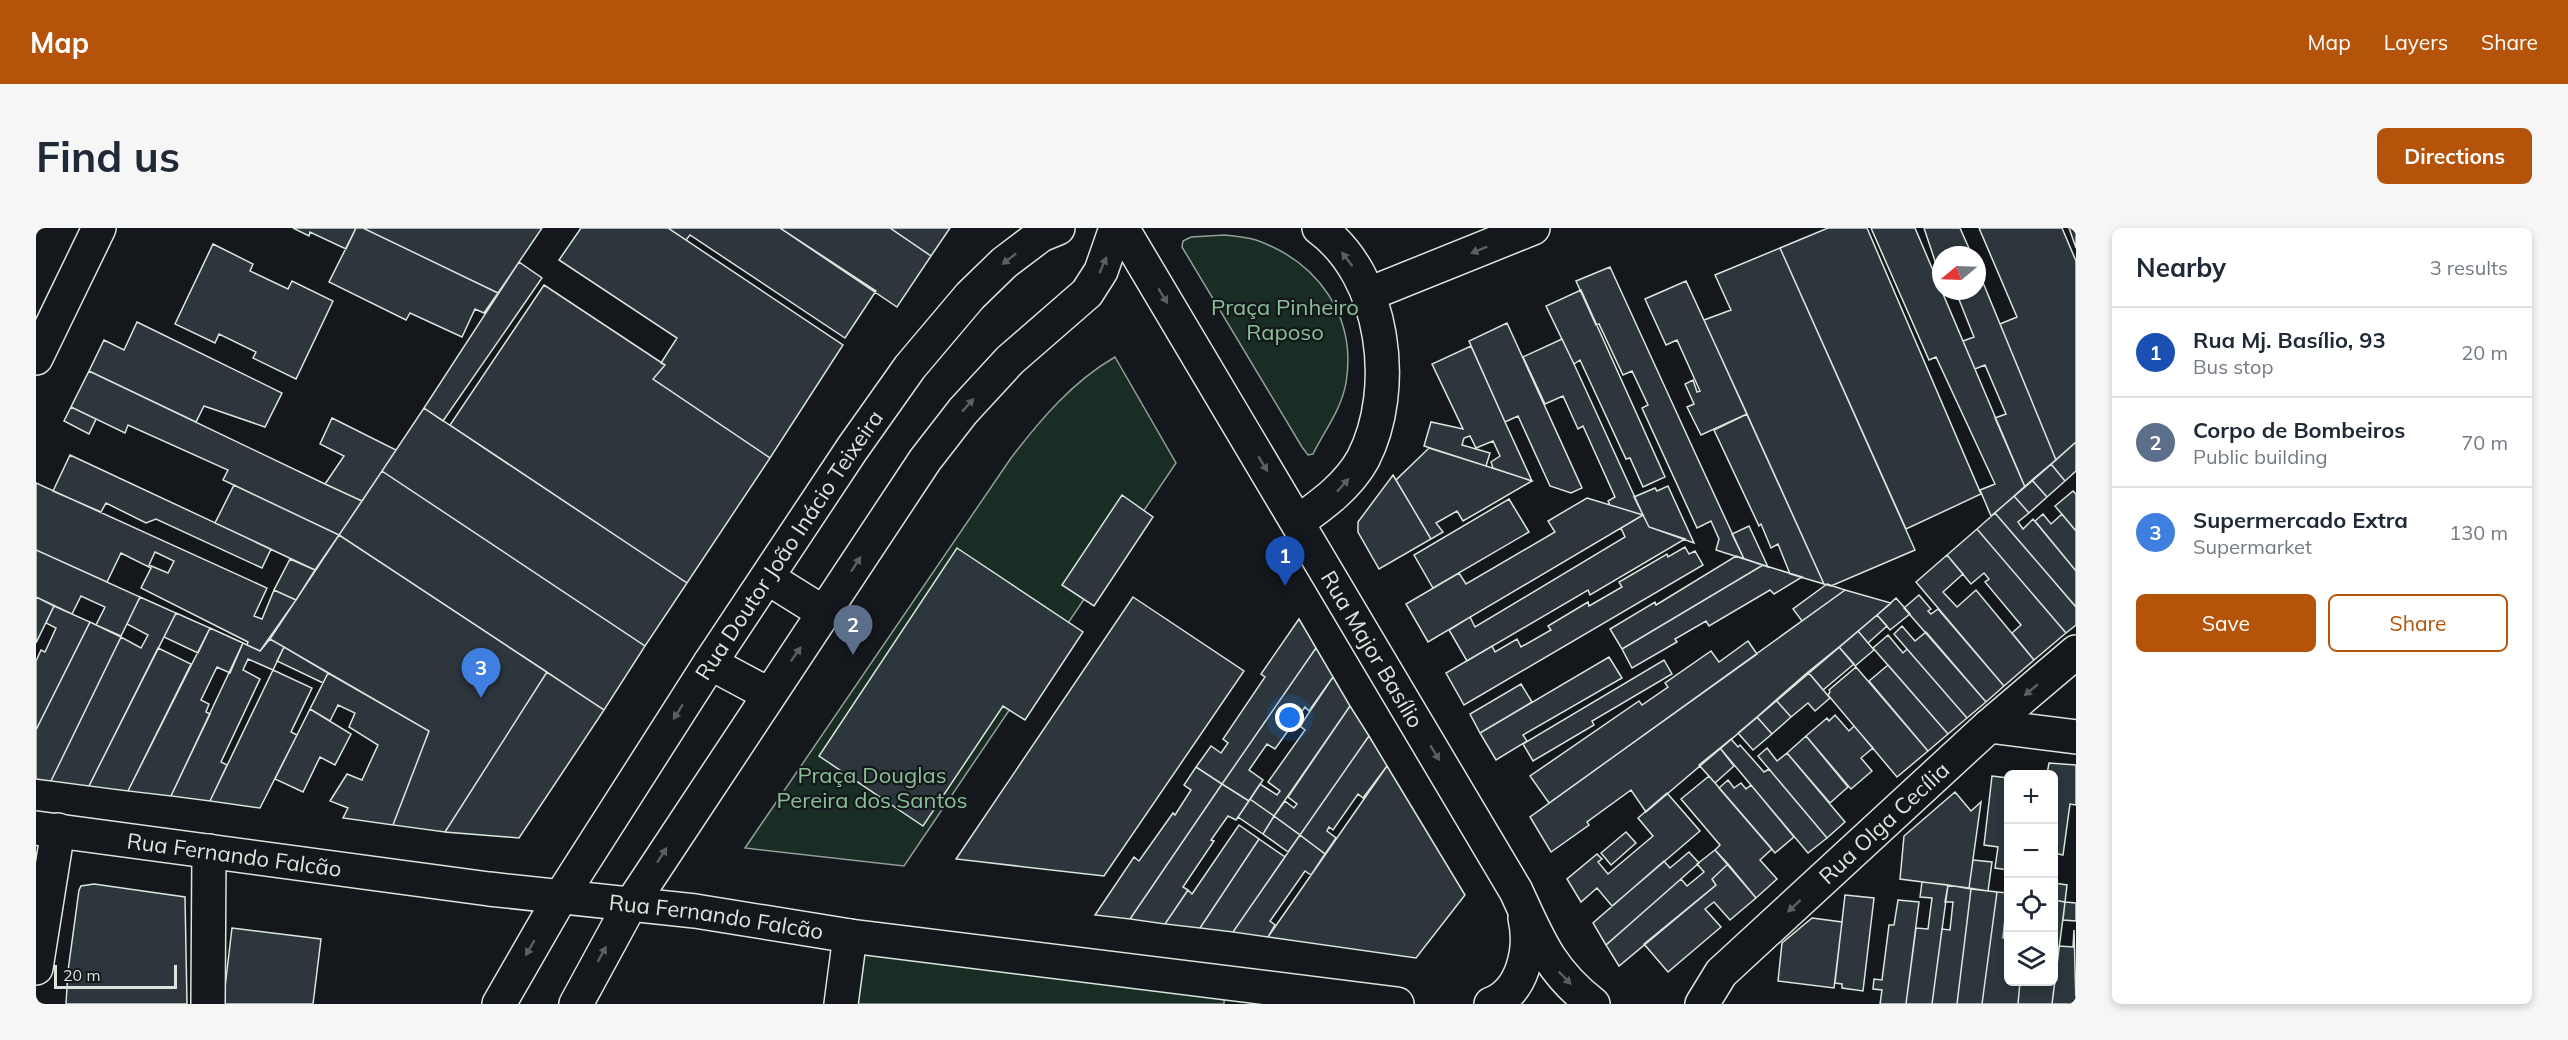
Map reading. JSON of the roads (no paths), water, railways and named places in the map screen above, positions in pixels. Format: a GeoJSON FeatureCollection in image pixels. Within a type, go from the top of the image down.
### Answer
{"type":"FeatureCollection","features":[{"type":"Feature","properties":{"kind":"street"},"geometry":{"type":"LineString","coordinates":[[36,358],[99,228]]}},
{"type":"Feature","properties":{"kind":"street","name":"Rua Doutor João Inácio Teixeira"},"geometry":{"type":"LineString","coordinates":[[499,1004],[560,898],[710,663],[846,458],[910,367],[970,296],[1004,263],[1041,235],[1058,228]]}},
{"type":"Feature","properties":{"kind":"street"},"geometry":{"type":"LineString","coordinates":[[576,1004],[631,904],[925,460],[963,411],[1010,360],[1087,293],[1101,271],[1116,228]]}},
{"type":"Feature","properties":{"kind":"street","name":"Rua Major Basílio"},"geometry":{"type":"LineString","coordinates":[[1122,228],[1516,891],[1545,955],[1562,977],[1593,1004]]}},
{"type":"Feature","properties":{"kind":"street"},"geometry":{"type":"LineString","coordinates":[[1298,522],[1334,496],[1351,477],[1363,458],[1374,431],[1382,381],[1378,331],[1369,294],[1349,260],[1319,228]]}},
{"type":"Feature","properties":{"kind":"street"},"geometry":{"type":"LineString","coordinates":[[1369,294],[1533,228]]}},
{"type":"Feature","properties":{"kind":"street"},"geometry":{"type":"LineString","coordinates":[[768,578],[824,613]]}},
{"type":"Feature","properties":{"kind":"street","name":"Rua Olga Cecília"},"geometry":{"type":"LineString","coordinates":[[1702,1004],[1721,973],[1989,726],[2076,652]]}},
{"type":"Feature","properties":{"kind":"street"},"geometry":{"type":"LineString","coordinates":[[710,663],[768,694]]}},
{"type":"Feature","properties":{"kind":"street"},"geometry":{"type":"LineString","coordinates":[[1989,726],[2076,737]]}},
{"type":"Feature","properties":{"kind":"street"},"geometry":{"type":"LineString","coordinates":[[36,968],[47,829]]}},
{"type":"Feature","properties":{"kind":"street","name":"Rua Fernando Falcão"},"geometry":{"type":"LineString","coordinates":[[47,829],[560,898],[695,911],[1224,993],[1397,1004]]}},
{"type":"Feature","properties":{"kind":"street"},"geometry":{"type":"LineString","coordinates":[[208,1004],[209,851]]}},
{"type":"Feature","properties":{"kind":"street"},"geometry":{"type":"LineString","coordinates":[[1491,1004],[1504,997],[1515,985],[1526,954],[1527,928],[1516,891]]}},
{"type":"Feature","properties":{"kind":"street"},"geometry":{"type":"LineString","coordinates":[[841,1004],[850,936]]}},
{"type":"Feature","properties":{"kind":"place","name":"Rua Mj. Basílio, 93"},"geometry":{"type":"Point","coordinates":[1285,586]}},
{"type":"Feature","properties":{"kind":"place","name":"Corpo de Bombeiros"},"geometry":{"type":"Point","coordinates":[853,655]}},
{"type":"Feature","properties":{"kind":"place","name":"Supermercado Extra"},"geometry":{"type":"Point","coordinates":[481,698]}},
{"type":"Feature","properties":{"kind":"park label","name":"Praça Pinheiro Raposo"},"geometry":{"type":"Point","coordinates":[1285,320]}},
{"type":"Feature","properties":{"kind":"park label","name":"Praça Douglas Pereira dos Santos"},"geometry":{"type":"Point","coordinates":[872,788]}}]}
